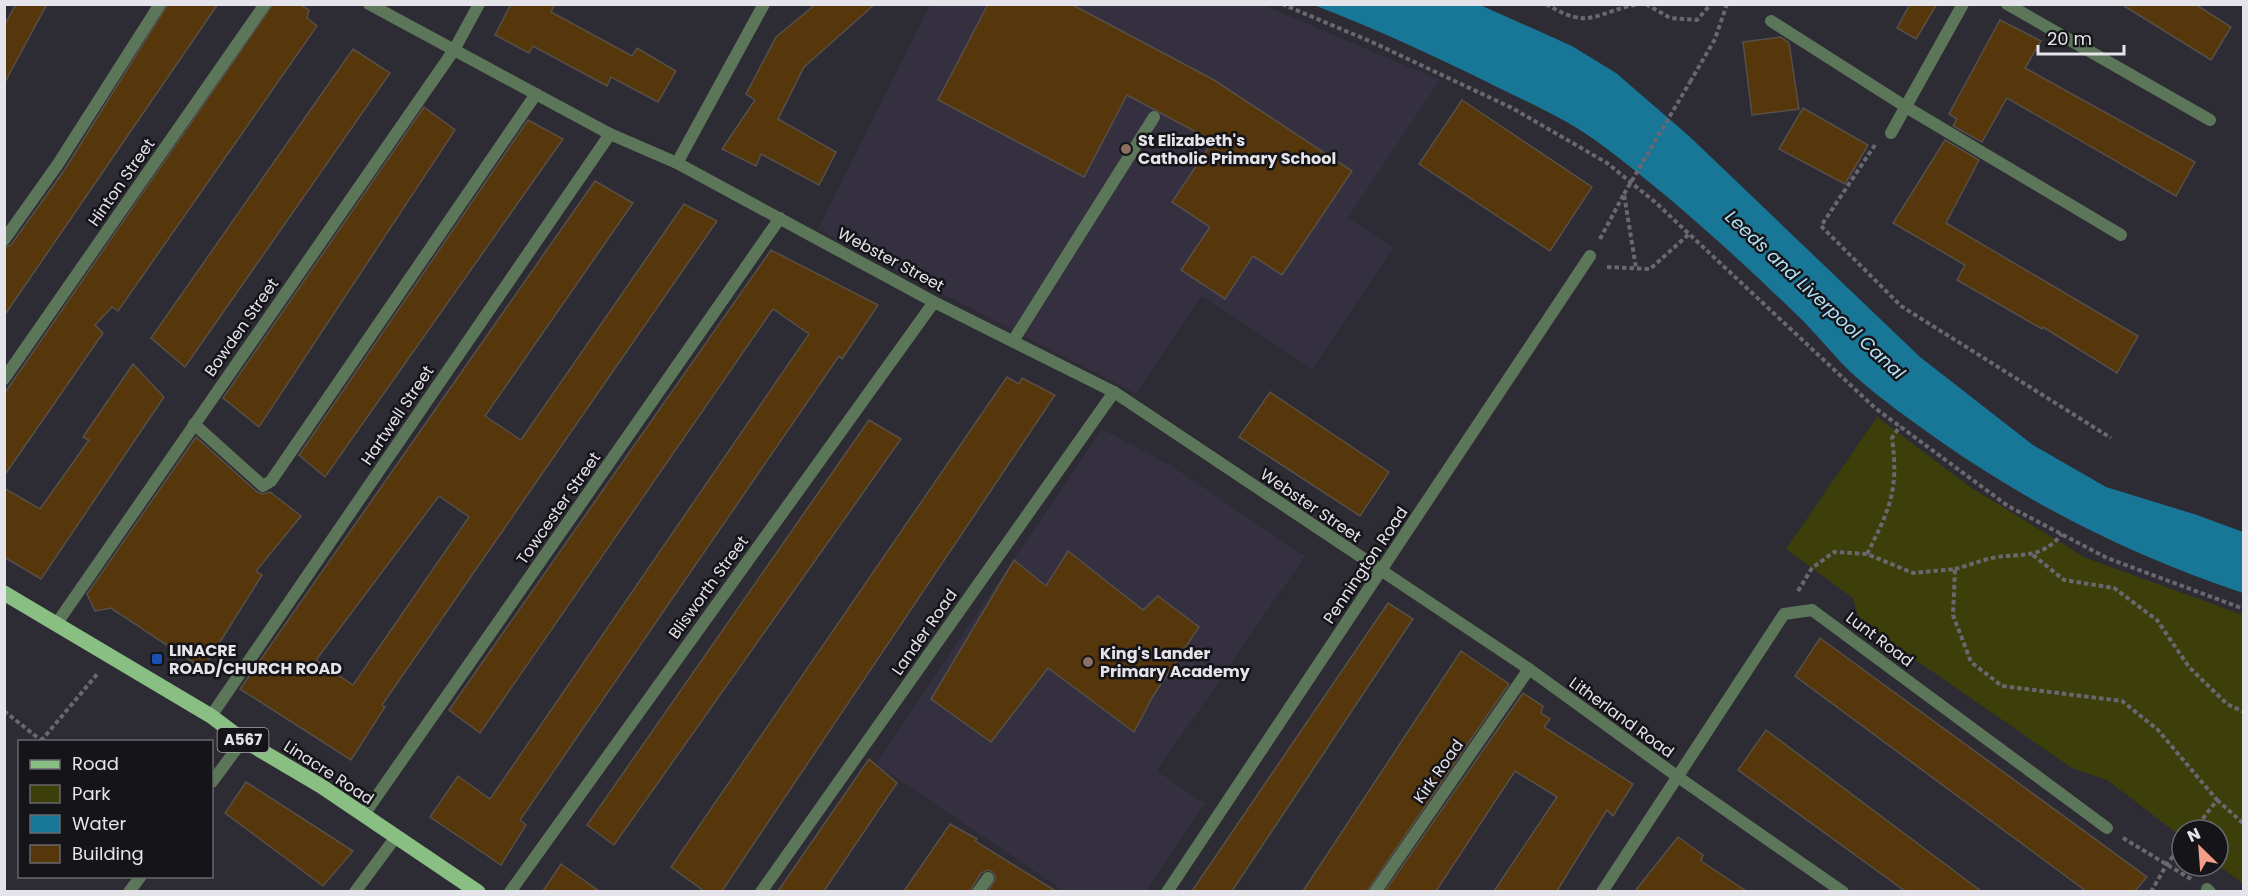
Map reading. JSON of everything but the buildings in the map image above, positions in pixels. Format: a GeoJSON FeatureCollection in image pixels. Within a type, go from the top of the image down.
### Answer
{"type":"FeatureCollection","features":[{"type":"Feature","properties":{"kind":"main road","name":"Linacre Road"},"geometry":{"type":"LineString","coordinates":[[4,593],[211,716],[243,740],[321,786],[395,838],[478,891]]}},
{"type":"Feature","properties":{"kind":"street"},"geometry":{"type":"LineString","coordinates":[[4,240],[58,164],[160,4]]}},
{"type":"Feature","properties":{"kind":"street","name":"Hinton Street"},"geometry":{"type":"LineString","coordinates":[[4,379],[265,4]]}},
{"type":"Feature","properties":{"kind":"street","name":"Webster Street"},"geometry":{"type":"LineString","coordinates":[[369,4],[610,134],[677,163],[934,302],[1114,392],[1381,572]]}},
{"type":"Feature","properties":{"kind":"street","name":"Bowden Street"},"geometry":{"type":"LineString","coordinates":[[57,623],[454,50],[479,4]]}},
{"type":"Feature","properties":{"kind":"street"},"geometry":{"type":"LineString","coordinates":[[677,163],[764,4]]}},
{"type":"Feature","properties":{"kind":"street"},"geometry":{"type":"LineString","coordinates":[[1891,133],[1963,4]]}},
{"type":"Feature","properties":{"kind":"street"},"geometry":{"type":"LineString","coordinates":[[2007,4],[2210,120]]}},
{"type":"Feature","properties":{"kind":"street"},"geometry":{"type":"LineString","coordinates":[[1771,21],[1906,107],[2121,235]]}},
{"type":"Feature","properties":{"kind":"street"},"geometry":{"type":"LineString","coordinates":[[194,424],[263,486],[271,481],[536,94]]}},
{"type":"Feature","properties":{"kind":"street"},"geometry":{"type":"LineString","coordinates":[[1013,341],[1154,117]]}},
{"type":"Feature","properties":{"kind":"street","name":"Hartwell Street"},"geometry":{"type":"LineString","coordinates":[[211,716],[610,134]]}},
{"type":"Feature","properties":{"kind":"street","name":"Towcester Street"},"geometry":{"type":"LineString","coordinates":[[363,816],[780,218]]}},
{"type":"Feature","properties":{"kind":"street","name":"Pennington Road"},"geometry":{"type":"LineString","coordinates":[[1167,891],[1590,256]]}},
{"type":"Feature","properties":{"kind":"street","name":"Blisworth Street"},"geometry":{"type":"LineString","coordinates":[[510,891],[934,302]]}},
{"type":"Feature","properties":{"kind":"street","name":"Lander Road"},"geometry":{"type":"LineString","coordinates":[[761,891],[1114,392]]}},
{"type":"Feature","properties":{"kind":"street","name":"Litherland Road"},"geometry":{"type":"LineString","coordinates":[[1381,572],[1529,669],[1678,777],[1843,891]]}},
{"type":"Feature","properties":{"kind":"street","name":"Lunt Road"},"geometry":{"type":"LineString","coordinates":[[1784,614],[1812,609],[2107,828]]}},
{"type":"Feature","properties":{"kind":"street"},"geometry":{"type":"LineString","coordinates":[[1602,891],[1784,614]]}},
{"type":"Feature","properties":{"kind":"street","name":"Kirk Road"},"geometry":{"type":"LineString","coordinates":[[1375,891],[1529,669]]}},
{"type":"Feature","properties":{"kind":"street"},"geometry":{"type":"LineString","coordinates":[[213,781],[243,740]]}},
{"type":"Feature","properties":{"kind":"street"},"geometry":{"type":"LineString","coordinates":[[355,891],[395,838]]}},
{"type":"Feature","properties":{"kind":"street"},"geometry":{"type":"LineString","coordinates":[[129,891],[139,878]]}},
{"type":"Feature","properties":{"kind":"street"},"geometry":{"type":"LineString","coordinates":[[978,891],[988,878]]}},
{"type":"Feature","properties":{"kind":"path"},"geometry":{"type":"LineString","coordinates":[[1282,4],[1374,43],[1521,113],[1607,164],[1689,234],[1830,368],[1900,426],[2008,506],[2107,558],[2244,609]]}},
{"type":"Feature","properties":{"kind":"path"},"geometry":{"type":"LineString","coordinates":[[1546,4],[1566,16],[1593,19],[1622,7],[1640,4]]}},
{"type":"Feature","properties":{"kind":"path"},"geometry":{"type":"LineString","coordinates":[[1646,4],[1670,18],[1697,20],[1711,4]]}},
{"type":"Feature","properties":{"kind":"path"},"geometry":{"type":"LineString","coordinates":[[1689,234],[1650,269],[1604,267],[1590,256],[1715,39],[1727,4]]}},
{"type":"Feature","properties":{"kind":"path"},"geometry":{"type":"LineString","coordinates":[[1891,133],[1878,140],[1821,226],[1901,306],[2111,438]]}},
{"type":"Feature","properties":{"kind":"path"},"geometry":{"type":"LineString","coordinates":[[1624,195],[1636,268]]}},
{"type":"Feature","properties":{"kind":"path"},"geometry":{"type":"LineString","coordinates":[[1867,554],[1889,510],[1896,469],[1892,438],[1900,426]]}},
{"type":"Feature","properties":{"kind":"path"},"geometry":{"type":"LineString","coordinates":[[1784,614],[1812,568],[1834,552],[1867,554],[1913,573],[1955,569],[1994,558],[2033,555],[2052,546],[2062,534]]}},
{"type":"Feature","properties":{"kind":"path"},"geometry":{"type":"LineString","coordinates":[[2033,555],[2064,580],[2114,588],[2157,620],[2189,667],[2227,704],[2244,712]]}},
{"type":"Feature","properties":{"kind":"path"},"geometry":{"type":"LineString","coordinates":[[1955,569],[1953,615],[1971,662],[2002,686],[2122,701],[2158,729],[2217,800],[2244,824]]}},
{"type":"Feature","properties":{"kind":"path"},"geometry":{"type":"LineString","coordinates":[[43,740],[112,656]]}},
{"type":"Feature","properties":{"kind":"path"},"geometry":{"type":"LineString","coordinates":[[4,711],[41,740]]}},
{"type":"Feature","properties":{"kind":"path"},"geometry":{"type":"LineString","coordinates":[[2203,818],[2217,800]]}},
{"type":"Feature","properties":{"kind":"path"},"geometry":{"type":"LineString","coordinates":[[2107,828],[2209,890]]}},
{"type":"Feature","properties":{"kind":"path"},"geometry":{"type":"LineString","coordinates":[[2151,891],[2170,860]]}},
{"type":"Feature","properties":{"kind":"shaded area","name":"St Elizabeth's Catholic Primary School"},"geometry":{"type":"Polygon","coordinates":[[[930,5],[1263,5],[1440,80],[1348,218],[1393,248],[1312,369],[1202,296],[1136,394],[818,229],[930,5]]]}},
{"type":"Feature","properties":{"kind":"shaded area","name":"King's Lander Primary Academy"},"geometry":{"type":"Polygon","coordinates":[[[1102,429],[1170,465],[1305,556],[1157,771],[1205,804],[1146,891],[1064,891],[875,764],[1102,429]]]}},
{"type":"Feature","properties":{"kind":"green space"},"geometry":{"type":"Polygon","coordinates":[[[1877,417],[1970,487],[2086,558],[2243,615],[2243,884],[2230,874],[2230,818],[2170,818],[2170,828],[2107,780],[2072,768],[1917,661],[1858,616],[1853,598],[1786,549],[1877,417]]]}},
{"type":"Feature","properties":{"kind":"water","name":"Leeds and Liverpool Canal"},"geometry":{"type":"Polygon","coordinates":[[[1314,5],[1480,5],[1572,46],[1616,73],[1689,136],[1920,357],[2033,445],[2106,487],[2243,532],[2243,593],[2163,563],[2086,528],[2012,488],[1940,441],[1856,377],[1798,316],[1725,247],[1648,181],[1584,132],[1452,65],[1314,5]]]}},
{"type":"Feature","properties":{"kind":"place","name":"St Elizabeth's Catholic Primary School"},"geometry":{"type":"Point","coordinates":[1126,149]}},
{"type":"Feature","properties":{"kind":"place","name":"LINACRE ROAD/CHURCH ROAD"},"geometry":{"type":"Point","coordinates":[157,659]}},
{"type":"Feature","properties":{"kind":"place","name":"King's Lander Primary Academy"},"geometry":{"type":"Point","coordinates":[1088,662]}}]}
